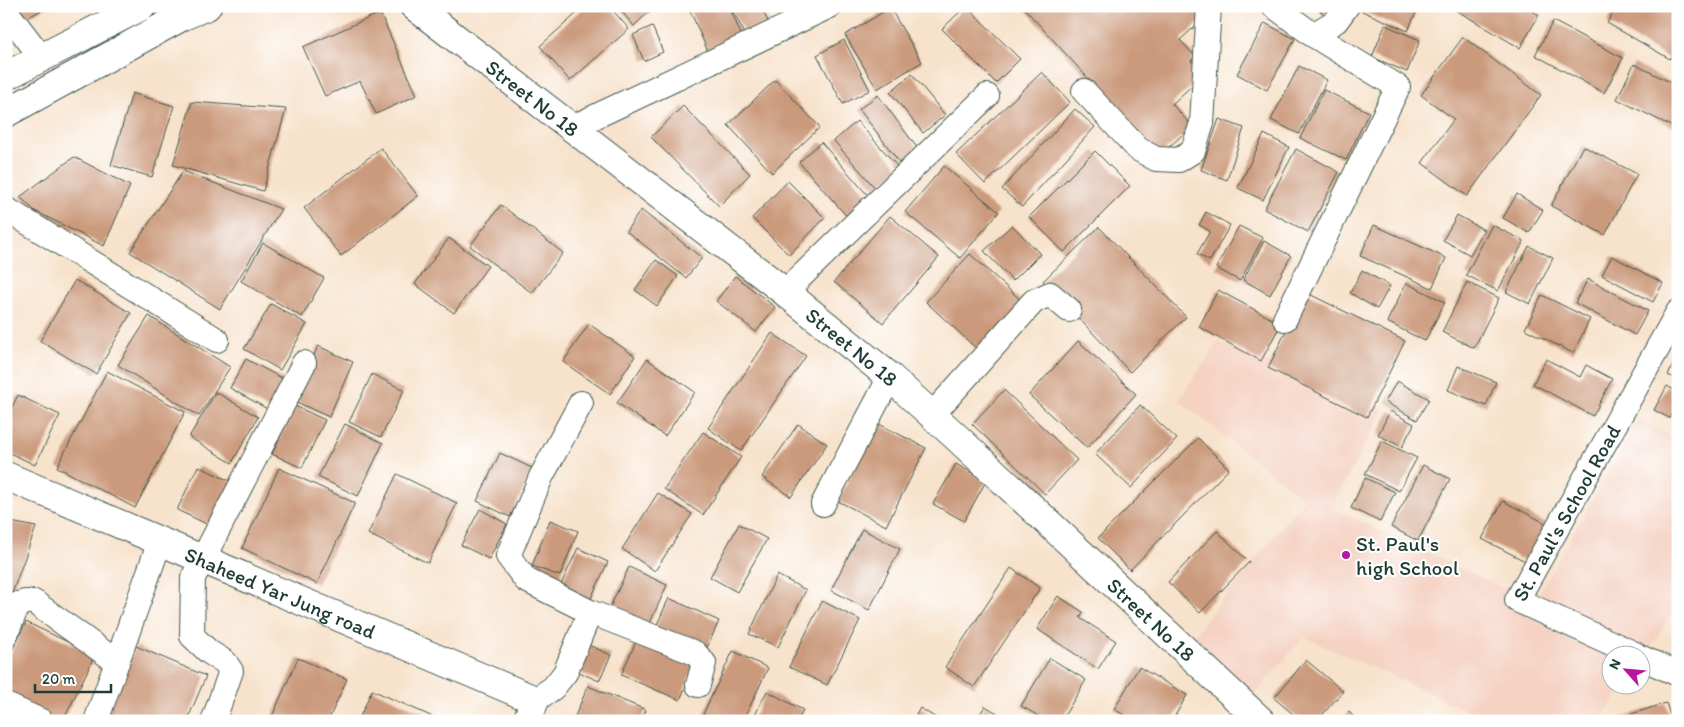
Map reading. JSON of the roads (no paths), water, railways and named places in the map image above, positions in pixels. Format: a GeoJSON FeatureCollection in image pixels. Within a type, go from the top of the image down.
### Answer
{"type":"FeatureCollection","features":[{"type":"Feature","properties":{"kind":"street"},"geometry":{"type":"LineString","coordinates":[[6,76],[142,6]]}},
{"type":"Feature","properties":{"kind":"street"},"geometry":{"type":"LineString","coordinates":[[6,112],[183,16],[208,6]]}},
{"type":"Feature","properties":{"kind":"street","name":"Street No 18"},"geometry":{"type":"LineString","coordinates":[[414,6],[785,292],[890,378],[1261,721]]}},
{"type":"Feature","properties":{"kind":"street"},"geometry":{"type":"LineString","coordinates":[[571,128],[830,6]]}},
{"type":"Feature","properties":{"kind":"street"},"geometry":{"type":"LineString","coordinates":[[1084,91],[1138,149],[1156,159],[1179,160],[1193,151],[1202,123],[1209,6]]}},
{"type":"Feature","properties":{"kind":"street"},"geometry":{"type":"LineString","coordinates":[[1274,6],[1312,35],[1398,87],[1285,319]]}},
{"type":"Feature","properties":{"kind":"street"},"geometry":{"type":"LineString","coordinates":[[1312,35],[1336,21],[1346,6]]}},
{"type":"Feature","properties":{"kind":"street"},"geometry":{"type":"LineString","coordinates":[[6,11],[42,58]]}},
{"type":"Feature","properties":{"kind":"street"},"geometry":{"type":"LineString","coordinates":[[785,292],[987,96]]}},
{"type":"Feature","properties":{"kind":"street"},"geometry":{"type":"LineString","coordinates":[[6,209],[217,340]]}},
{"type":"Feature","properties":{"kind":"street"},"geometry":{"type":"LineString","coordinates":[[932,415],[1034,301],[1050,294],[1069,310]]}},
{"type":"Feature","properties":{"kind":"street","name":"St. Paul's School Road"},"geometry":{"type":"LineString","coordinates":[[1613,644],[1517,600],[1678,312]]}},
{"type":"Feature","properties":{"kind":"street"},"geometry":{"type":"LineString","coordinates":[[214,719],[231,671],[225,662],[209,652],[192,636],[193,578],[304,363]]}},
{"type":"Feature","properties":{"kind":"street"},"geometry":{"type":"LineString","coordinates":[[823,504],[890,378]]}},
{"type":"Feature","properties":{"kind":"street"},"geometry":{"type":"LineString","coordinates":[[581,403],[541,477],[508,556],[526,580],[590,612],[695,653],[704,663],[698,685]]}},
{"type":"Feature","properties":{"kind":"street","name":"Shaheed Yar Jung road"},"geometry":{"type":"LineString","coordinates":[[6,476],[202,559],[531,711]]}},
{"type":"Feature","properties":{"kind":"street"},"geometry":{"type":"LineString","coordinates":[[96,721],[160,541]]}},
{"type":"Feature","properties":{"kind":"street"},"geometry":{"type":"LineString","coordinates":[[6,634],[18,604],[34,602],[117,662]]}},
{"type":"Feature","properties":{"kind":"street"},"geometry":{"type":"LineString","coordinates":[[531,711],[565,673],[590,612]]}},
{"type":"Feature","properties":{"kind":"street"},"geometry":{"type":"LineString","coordinates":[[1652,662],[1678,674]]}},
{"type":"Feature","properties":{"kind":"street"},"geometry":{"type":"LineString","coordinates":[[6,705],[41,721]]}},
{"type":"Feature","properties":{"kind":"place","name":"St. Paul's high School"},"geometry":{"type":"Point","coordinates":[1346,555]}}]}
